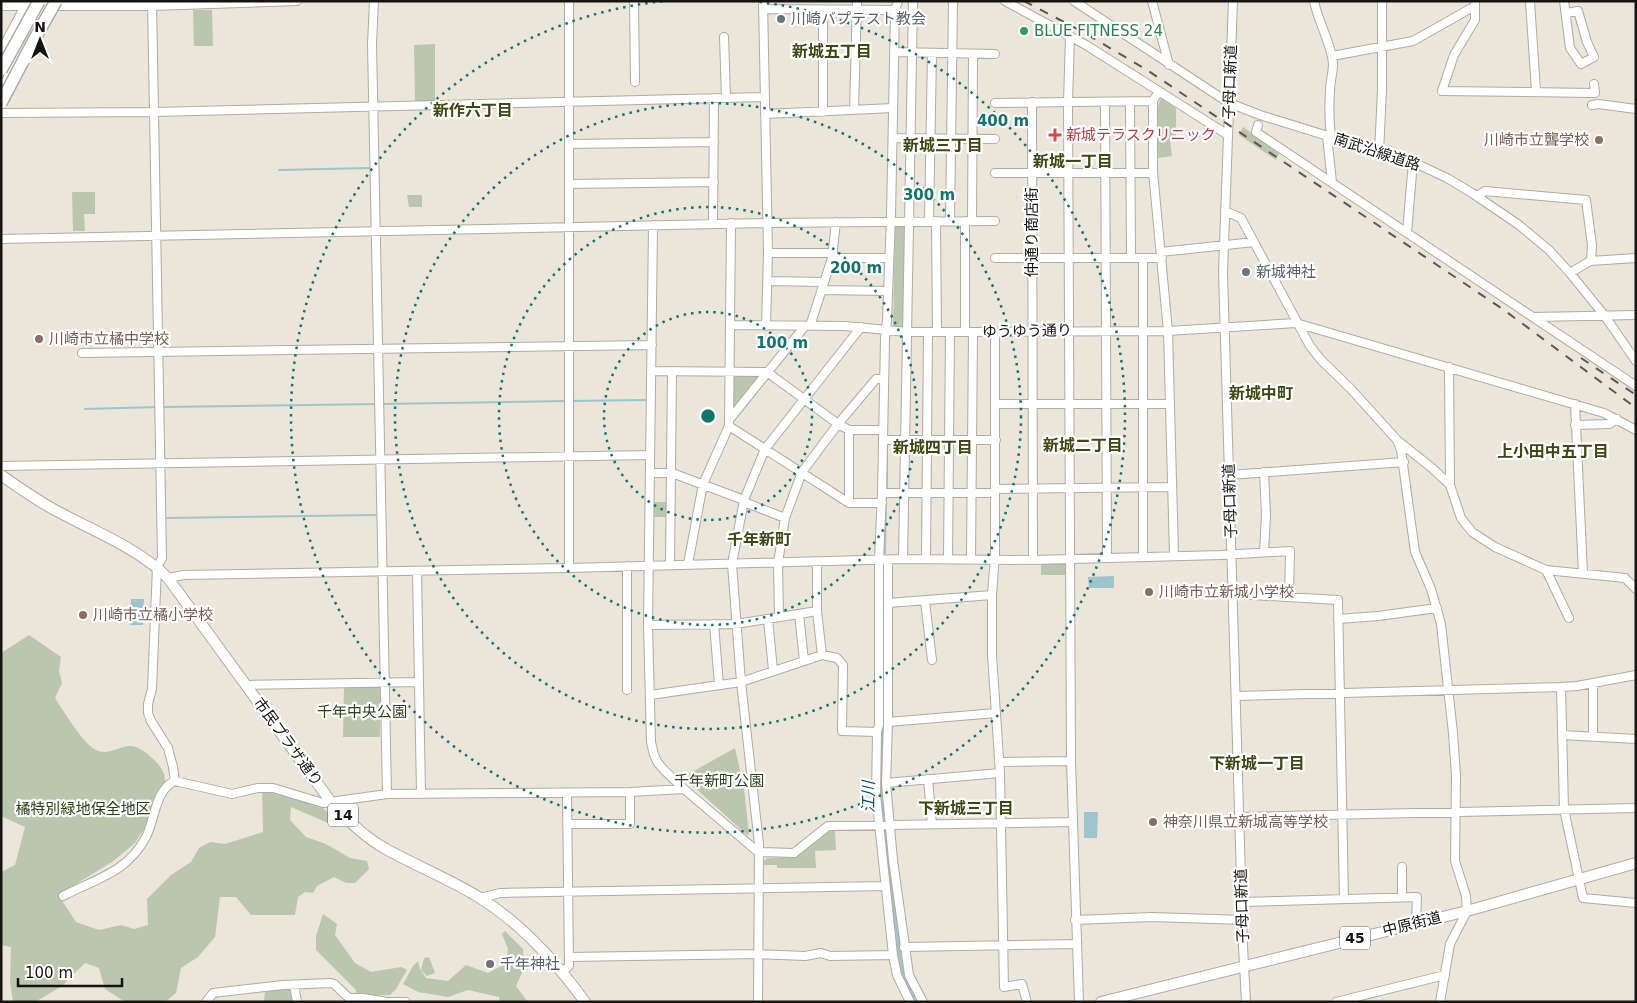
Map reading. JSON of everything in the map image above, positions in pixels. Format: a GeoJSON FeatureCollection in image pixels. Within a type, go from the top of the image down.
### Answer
{"type":"FeatureCollection","features":[{"type":"Feature","properties":{"kind":"highway"},"geometry":{"type":"LineString","coordinates":[[1,70],[49,3]]}},
{"type":"Feature","properties":{"kind":"highway"},"geometry":{"type":"LineString","coordinates":[[1,104],[34,40],[49,3]]}},
{"type":"Feature","properties":{"kind":"main road","name":"市民プラザ通り"},"geometry":{"type":"LineString","coordinates":[[1,475],[52,509],[157,567],[168,578],[331,802],[357,828],[385,848],[480,898],[533,941],[562,972],[585,1002]]}},
{"type":"Feature","properties":{"kind":"main road","name":"中原街道"},"geometry":{"type":"LineString","coordinates":[[1101,1002],[1467,910],[1636,863]]}},
{"type":"Feature","properties":{"kind":"street"},"geometry":{"type":"LineString","coordinates":[[1,6],[49,3],[297,1]]}},
{"type":"Feature","properties":{"kind":"street"},"geometry":{"type":"LineString","coordinates":[[374,1],[372,22],[387,794]]}},
{"type":"Feature","properties":{"kind":"street"},"geometry":{"type":"LineString","coordinates":[[569,1],[569,568]]}},
{"type":"Feature","properties":{"kind":"street"},"geometry":{"type":"LineString","coordinates":[[634,1],[635,82]]}},
{"type":"Feature","properties":{"kind":"street"},"geometry":{"type":"LineString","coordinates":[[854,110],[857,1]]}},
{"type":"Feature","properties":{"kind":"street"},"geometry":{"type":"LineString","coordinates":[[898,1],[895,10],[891,221],[884,379],[882,493],[884,560],[888,604],[886,783],[904,947],[909,975],[923,1002]]}},
{"type":"Feature","properties":{"kind":"street"},"geometry":{"type":"LineString","coordinates":[[903,559],[913,1]]}},
{"type":"Feature","properties":{"kind":"street"},"geometry":{"type":"LineString","coordinates":[[950,221],[953,1]]}},
{"type":"Feature","properties":{"kind":"street"},"geometry":{"type":"LineString","coordinates":[[1005,1],[1070,36],[1228,135]]}},
{"type":"Feature","properties":{"kind":"street","name":"南武沿線道路"},"geometry":{"type":"LineString","coordinates":[[1074,1],[1169,65],[1230,103],[1413,162],[1447,178],[1477,196],[1519,225],[1548,250],[1570,273],[1604,315],[1636,361]]}},
{"type":"Feature","properties":{"kind":"street"},"geometry":{"type":"LineString","coordinates":[[1152,1],[1169,65]]}},
{"type":"Feature","properties":{"kind":"street","name":"子母口新道"},"geometry":{"type":"LineString","coordinates":[[1233,1],[1224,245],[1225,328],[1246,1002]]}},
{"type":"Feature","properties":{"kind":"street"},"geometry":{"type":"LineString","coordinates":[[1314,1],[1317,16],[1332,56],[1333,66],[1329,117],[1332,182]]}},
{"type":"Feature","properties":{"kind":"street"},"geometry":{"type":"LineString","coordinates":[[1379,152],[1383,46],[1382,1]]}},
{"type":"Feature","properties":{"kind":"street"},"geometry":{"type":"LineString","coordinates":[[1530,1],[1536,91]]}},
{"type":"Feature","properties":{"kind":"street"},"geometry":{"type":"LineString","coordinates":[[1564,1],[1570,48],[1581,64],[1594,57],[1578,11],[1566,13]]}},
{"type":"Feature","properties":{"kind":"street"},"geometry":{"type":"LineString","coordinates":[[1,81],[49,3]]}},
{"type":"Feature","properties":{"kind":"street"},"geometry":{"type":"LineString","coordinates":[[1,90],[49,3]]}},
{"type":"Feature","properties":{"kind":"street"},"geometry":{"type":"LineString","coordinates":[[49,3],[1,113],[154,112],[764,97]]}},
{"type":"Feature","properties":{"kind":"street"},"geometry":{"type":"LineString","coordinates":[[152,3],[162,558],[157,567],[152,689],[148,713],[168,748],[175,781]]}},
{"type":"Feature","properties":{"kind":"street"},"geometry":{"type":"LineString","coordinates":[[1,51],[26,4]]}},
{"type":"Feature","properties":{"kind":"street"},"geometry":{"type":"LineString","coordinates":[[1332,56],[1412,41],[1475,4]]}},
{"type":"Feature","properties":{"kind":"street"},"geometry":{"type":"LineString","coordinates":[[1475,4],[1475,20],[1454,55],[1442,91],[1595,93],[1594,84]]}},
{"type":"Feature","properties":{"kind":"street"},"geometry":{"type":"LineString","coordinates":[[766,326],[768,223],[763,5],[895,10]]}},
{"type":"Feature","properties":{"kind":"street"},"geometry":{"type":"LineString","coordinates":[[822,7],[823,112]]}},
{"type":"Feature","properties":{"kind":"street"},"geometry":{"type":"LineString","coordinates":[[1070,36],[1068,102],[1071,761],[1079,1002]]}},
{"type":"Feature","properties":{"kind":"street"},"geometry":{"type":"LineString","coordinates":[[724,37],[726,98]]}},
{"type":"Feature","properties":{"kind":"street"},"geometry":{"type":"LineString","coordinates":[[894,52],[995,54]]}},
{"type":"Feature","properties":{"kind":"street"},"geometry":{"type":"LineString","coordinates":[[932,53],[931,138],[937,332]]}},
{"type":"Feature","properties":{"kind":"street"},"geometry":{"type":"LineString","coordinates":[[971,559],[972,440],[968,221],[973,139],[973,54]]}},
{"type":"Feature","properties":{"kind":"street"},"geometry":{"type":"LineString","coordinates":[[1159,91],[1154,101],[1153,173],[1168,330],[1174,556]]}},
{"type":"Feature","properties":{"kind":"street"},"geometry":{"type":"LineString","coordinates":[[713,224],[714,98]]}},
{"type":"Feature","properties":{"kind":"street"},"geometry":{"type":"LineString","coordinates":[[995,102],[1154,101]]}},
{"type":"Feature","properties":{"kind":"street","name":"仲通り商店街"},"geometry":{"type":"LineString","coordinates":[[1032,102],[1033,560]]}},
{"type":"Feature","properties":{"kind":"street"},"geometry":{"type":"LineString","coordinates":[[1105,102],[1107,558]]}},
{"type":"Feature","properties":{"kind":"street"},"geometry":{"type":"LineString","coordinates":[[1130,102],[1131,258]]}},
{"type":"Feature","properties":{"kind":"street"},"geometry":{"type":"LineString","coordinates":[[1592,105],[1598,104],[1636,109]]}},
{"type":"Feature","properties":{"kind":"street"},"geometry":{"type":"LineString","coordinates":[[765,114],[893,108]]}},
{"type":"Feature","properties":{"kind":"street"},"geometry":{"type":"LineString","coordinates":[[1258,125],[1256,132],[1636,386]]}},
{"type":"Feature","properties":{"kind":"street"},"geometry":{"type":"LineString","coordinates":[[893,138],[995,139]]}},
{"type":"Feature","properties":{"kind":"street"},"geometry":{"type":"LineString","coordinates":[[569,144],[714,142]]}},
{"type":"Feature","properties":{"kind":"street"},"geometry":{"type":"LineString","coordinates":[[1407,232],[1413,162]]}},
{"type":"Feature","properties":{"kind":"street"},"geometry":{"type":"LineString","coordinates":[[995,172],[1153,173]]}},
{"type":"Feature","properties":{"kind":"street"},"geometry":{"type":"LineString","coordinates":[[569,184],[714,182]]}},
{"type":"Feature","properties":{"kind":"street"},"geometry":{"type":"LineString","coordinates":[[1477,196],[1485,191],[1586,200],[1592,245],[1591,261]]}},
{"type":"Feature","properties":{"kind":"street"},"geometry":{"type":"LineString","coordinates":[[1225,211],[1241,218],[1296,323],[1321,360],[1350,388],[1397,440],[1450,485]]}},
{"type":"Feature","properties":{"kind":"street"},"geometry":{"type":"LineString","coordinates":[[1,239],[731,223],[995,221]]}},
{"type":"Feature","properties":{"kind":"street"},"geometry":{"type":"LineString","coordinates":[[688,564],[703,484],[729,423],[767,372],[807,326],[823,286],[832,256],[836,222]]}},
{"type":"Feature","properties":{"kind":"street"},"geometry":{"type":"LineString","coordinates":[[729,423],[731,223]]}},
{"type":"Feature","properties":{"kind":"street"},"geometry":{"type":"LineString","coordinates":[[652,225],[648,625],[651,742],[658,764],[684,790],[758,852],[794,853],[828,826],[1073,822]]}},
{"type":"Feature","properties":{"kind":"street"},"geometry":{"type":"LineString","coordinates":[[996,258],[1143,258],[1254,242]]}},
{"type":"Feature","properties":{"kind":"street"},"geometry":{"type":"LineString","coordinates":[[768,253],[889,258]]}},
{"type":"Feature","properties":{"kind":"street"},"geometry":{"type":"LineString","coordinates":[[1143,258],[1143,556]]}},
{"type":"Feature","properties":{"kind":"street"},"geometry":{"type":"LineString","coordinates":[[1570,273],[1591,261],[1636,258]]}},
{"type":"Feature","properties":{"kind":"street"},"geometry":{"type":"LineString","coordinates":[[768,281],[888,291]]}},
{"type":"Feature","properties":{"kind":"street"},"geometry":{"type":"LineString","coordinates":[[1533,317],[1636,315]]}},
{"type":"Feature","properties":{"kind":"street"},"geometry":{"type":"LineString","coordinates":[[1296,323],[1604,413],[1636,430]]}},
{"type":"Feature","properties":{"kind":"street","name":"ゆうゆう通り"},"geometry":{"type":"LineString","coordinates":[[730,325],[861,327],[908,332],[995,332],[1168,330],[1296,323]]}},
{"type":"Feature","properties":{"kind":"street"},"geometry":{"type":"LineString","coordinates":[[758,1002],[759,844],[741,682],[732,564],[744,501],[766,449],[861,327]]}},
{"type":"Feature","properties":{"kind":"street"},"geometry":{"type":"LineString","coordinates":[[926,559],[928,332]]}},
{"type":"Feature","properties":{"kind":"street"},"geometry":{"type":"LineString","coordinates":[[948,559],[950,332]]}},
{"type":"Feature","properties":{"kind":"street"},"geometry":{"type":"LineString","coordinates":[[995,332],[995,559],[992,595],[992,655],[1000,773],[1004,987],[1022,984],[1027,1002]]}},
{"type":"Feature","properties":{"kind":"street"},"geometry":{"type":"LineString","coordinates":[[82,353],[652,345]]}},
{"type":"Feature","properties":{"kind":"street"},"geometry":{"type":"LineString","coordinates":[[1449,367],[1450,485],[1461,518],[1472,532],[1495,546],[1546,570],[1624,578],[1636,589]]}},
{"type":"Feature","properties":{"kind":"street"},"geometry":{"type":"LineString","coordinates":[[651,371],[767,372],[849,430],[883,430]]}},
{"type":"Feature","properties":{"kind":"street"},"geometry":{"type":"LineString","coordinates":[[670,565],[672,371]]}},
{"type":"Feature","properties":{"kind":"street"},"geometry":{"type":"LineString","coordinates":[[779,617],[778,563],[785,518],[802,472],[876,378],[884,379]]}},
{"type":"Feature","properties":{"kind":"street"},"geometry":{"type":"LineString","coordinates":[[996,404],[1170,404]]}},
{"type":"Feature","properties":{"kind":"street"},"geometry":{"type":"LineString","coordinates":[[1575,404],[1583,573]]}},
{"type":"Feature","properties":{"kind":"street"},"geometry":{"type":"LineString","coordinates":[[1576,425],[1609,424],[1617,419]]}},
{"type":"Feature","properties":{"kind":"street"},"geometry":{"type":"LineString","coordinates":[[729,423],[849,503],[882,503]]}},
{"type":"Feature","properties":{"kind":"street"},"geometry":{"type":"LineString","coordinates":[[849,430],[849,503]]}},
{"type":"Feature","properties":{"kind":"street"},"geometry":{"type":"LineString","coordinates":[[883,440],[996,440]]}},
{"type":"Feature","properties":{"kind":"street"},"geometry":{"type":"LineString","coordinates":[[1397,440],[1404,462],[1415,552],[1437,608],[1441,624],[1456,776],[1455,861],[1466,896],[1467,910],[1450,944],[1440,1002]]}},
{"type":"Feature","properties":{"kind":"street"},"geometry":{"type":"LineString","coordinates":[[1,466],[650,455]]}},
{"type":"Feature","properties":{"kind":"street"},"geometry":{"type":"LineString","coordinates":[[1230,475],[1404,462]]}},
{"type":"Feature","properties":{"kind":"street"},"geometry":{"type":"LineString","coordinates":[[1264,472],[1266,515],[1264,552]]}},
{"type":"Feature","properties":{"kind":"street"},"geometry":{"type":"LineString","coordinates":[[650,473],[672,473],[785,518]]}},
{"type":"Feature","properties":{"kind":"street"},"geometry":{"type":"LineString","coordinates":[[882,493],[972,493],[1032,489],[1172,487]]}},
{"type":"Feature","properties":{"kind":"street"},"geometry":{"type":"LineString","coordinates":[[168,578],[184,575],[569,568],[903,559],[1033,560],[1290,551],[1289,596]]}},
{"type":"Feature","properties":{"kind":"street"},"geometry":{"type":"LineString","coordinates":[[884,560],[876,795],[893,955],[897,975],[910,1002]]}},
{"type":"Feature","properties":{"kind":"street"},"geometry":{"type":"LineString","coordinates":[[817,562],[817,611],[822,655]]}},
{"type":"Feature","properties":{"kind":"street"},"geometry":{"type":"LineString","coordinates":[[626,566],[627,690]]}},
{"type":"Feature","properties":{"kind":"street"},"geometry":{"type":"LineString","coordinates":[[1546,570],[1569,618]]}},
{"type":"Feature","properties":{"kind":"street"},"geometry":{"type":"LineString","coordinates":[[417,571],[421,794]]}},
{"type":"Feature","properties":{"kind":"street"},"geometry":{"type":"LineString","coordinates":[[1233,594],[1338,600],[1344,899]]}},
{"type":"Feature","properties":{"kind":"street"},"geometry":{"type":"LineString","coordinates":[[888,604],[992,595]]}},
{"type":"Feature","properties":{"kind":"street"},"geometry":{"type":"LineString","coordinates":[[925,601],[932,660]]}},
{"type":"Feature","properties":{"kind":"street"},"geometry":{"type":"LineString","coordinates":[[1338,619],[1437,608]]}},
{"type":"Feature","properties":{"kind":"street"},"geometry":{"type":"LineString","coordinates":[[648,625],[736,624],[817,611]]}},
{"type":"Feature","properties":{"kind":"street"},"geometry":{"type":"LineString","coordinates":[[799,614],[804,661]]}},
{"type":"Feature","properties":{"kind":"street"},"geometry":{"type":"LineString","coordinates":[[768,619],[774,670]]}},
{"type":"Feature","properties":{"kind":"street"},"geometry":{"type":"LineString","coordinates":[[714,624],[719,685]]}},
{"type":"Feature","properties":{"kind":"street"},"geometry":{"type":"LineString","coordinates":[[650,695],[741,682],[822,655],[837,658],[843,665],[842,731],[878,728],[888,724],[996,713]]}},
{"type":"Feature","properties":{"kind":"street"},"geometry":{"type":"LineString","coordinates":[[1236,696],[1561,687],[1636,675]]}},
{"type":"Feature","properties":{"kind":"street"},"geometry":{"type":"LineString","coordinates":[[246,685],[419,682]]}},
{"type":"Feature","properties":{"kind":"street"},"geometry":{"type":"LineString","coordinates":[[1593,683],[1593,736]]}},
{"type":"Feature","properties":{"kind":"street"},"geometry":{"type":"LineString","coordinates":[[1561,687],[1564,809],[1583,898],[1636,904]]}},
{"type":"Feature","properties":{"kind":"street"},"geometry":{"type":"LineString","coordinates":[[1562,735],[1636,739]]}},
{"type":"Feature","properties":{"kind":"street"},"geometry":{"type":"LineString","coordinates":[[999,762],[1071,761]]}},
{"type":"Feature","properties":{"kind":"street"},"geometry":{"type":"LineString","coordinates":[[886,783],[1000,773]]}},
{"type":"Feature","properties":{"kind":"street"},"geometry":{"type":"LineString","coordinates":[[928,779],[932,824]]}},
{"type":"Feature","properties":{"kind":"street"},"geometry":{"type":"LineString","coordinates":[[63,896],[119,869],[140,846],[146,836],[161,794],[167,785],[175,781],[232,794],[258,788],[273,788],[323,803],[387,794],[684,790]]}},
{"type":"Feature","properties":{"kind":"street"},"geometry":{"type":"LineString","coordinates":[[567,824],[630,824],[630,792]]}},
{"type":"Feature","properties":{"kind":"street"},"geometry":{"type":"LineString","coordinates":[[562,972],[569,966],[567,793]]}},
{"type":"Feature","properties":{"kind":"street"},"geometry":{"type":"LineString","coordinates":[[1240,818],[1636,808]]}},
{"type":"Feature","properties":{"kind":"street"},"geometry":{"type":"LineString","coordinates":[[1402,867],[1402,897]]}},
{"type":"Feature","properties":{"kind":"street"},"geometry":{"type":"LineString","coordinates":[[480,898],[500,893],[885,886]]}},
{"type":"Feature","properties":{"kind":"street"},"geometry":{"type":"LineString","coordinates":[[1242,902],[1418,897],[1416,922]]}},
{"type":"Feature","properties":{"kind":"street"},"geometry":{"type":"LineString","coordinates":[[1075,920],[1152,917],[1243,920]]}},
{"type":"Feature","properties":{"kind":"street"},"geometry":{"type":"LineString","coordinates":[[904,947],[1076,944]]}},
{"type":"Feature","properties":{"kind":"street"},"geometry":{"type":"LineString","coordinates":[[569,957],[758,954],[805,956],[821,953],[830,956],[893,955]]}},
{"type":"Feature","properties":{"kind":"street"},"geometry":{"type":"LineString","coordinates":[[1336,1002],[1445,975]]}},
{"type":"Feature","properties":{"kind":"street"},"geometry":{"type":"LineString","coordinates":[[206,1002],[213,993],[331,983],[349,998],[406,1002]]}},
{"type":"Feature","properties":{"kind":"street"},"geometry":{"type":"LineString","coordinates":[[294,985],[297,1002]]}},
{"type":"Feature","properties":{"kind":"green space"},"geometry":{"type":"Polygon","coordinates":[[[193,10],[212,10],[213,46],[194,46],[193,10]]]}},
{"type":"Feature","properties":{"kind":"green space"},"geometry":{"type":"Polygon","coordinates":[[[435,44],[435,101],[415,101],[414,45],[435,44]]]}},
{"type":"Feature","properties":{"kind":"green space"},"geometry":{"type":"Polygon","coordinates":[[[1161,98],[1176,108],[1176,139],[1170,140],[1172,156],[1158,158],[1158,106],[1161,98]]]}},
{"type":"Feature","properties":{"kind":"green space"},"geometry":{"type":"Polygon","coordinates":[[[1243,127],[1280,152],[1276,160],[1239,135],[1243,127]]]}},
{"type":"Feature","properties":{"kind":"green space"},"geometry":{"type":"Polygon","coordinates":[[[72,192],[95,192],[95,214],[84,214],[85,231],[73,231],[72,192]]]}},
{"type":"Feature","properties":{"kind":"green space"},"geometry":{"type":"Polygon","coordinates":[[[407,195],[422,195],[422,207],[409,207],[407,195]]]}},
{"type":"Feature","properties":{"kind":"green space"},"geometry":{"type":"Polygon","coordinates":[[[895,224],[906,224],[904,326],[893,326],[895,224]]]}},
{"type":"Feature","properties":{"kind":"green space"},"geometry":{"type":"Polygon","coordinates":[[[759,373],[761,377],[735,410],[732,409],[732,375],[759,373]]]}},
{"type":"Feature","properties":{"kind":"green space"},"geometry":{"type":"Polygon","coordinates":[[[652,502],[668,502],[668,517],[652,517],[652,502]]]}},
{"type":"Feature","properties":{"kind":"green space"},"geometry":{"type":"Polygon","coordinates":[[[1041,563],[1064,563],[1065,575],[1041,575],[1041,563]]]}},
{"type":"Feature","properties":{"kind":"green space","name":"橘特別緑地保全地区"},"geometry":{"type":"Polygon","coordinates":[[[29,635],[61,657],[59,671],[62,683],[55,698],[85,741],[100,752],[126,746],[139,748],[154,760],[165,776],[165,783],[156,797],[146,826],[135,843],[112,862],[66,890],[63,902],[76,922],[99,930],[121,925],[134,929],[148,925],[147,899],[171,875],[191,862],[199,848],[210,842],[225,844],[263,832],[262,790],[276,791],[321,806],[336,821],[328,823],[291,807],[290,820],[306,837],[326,844],[350,858],[367,861],[369,869],[355,883],[346,883],[334,877],[317,886],[313,893],[305,892],[298,897],[295,915],[251,915],[236,897],[220,897],[215,937],[198,957],[181,968],[176,993],[165,1002],[125,1002],[105,989],[99,968],[85,963],[62,986],[35,1002],[13,1001],[10,982],[11,947],[1,945],[1,872],[15,865],[25,827],[1,816],[1,653],[29,635]]]}},
{"type":"Feature","properties":{"kind":"green space","name":"千年中央公園"},"geometry":{"type":"Polygon","coordinates":[[[344,687],[380,687],[380,737],[343,737],[344,687]]]}},
{"type":"Feature","properties":{"kind":"green space","name":"千年新町公園"},"geometry":{"type":"Polygon","coordinates":[[[735,748],[744,788],[749,834],[747,835],[683,777],[735,748]]]}},
{"type":"Feature","properties":{"kind":"green space"},"geometry":{"type":"Polygon","coordinates":[[[829,831],[835,831],[836,850],[815,851],[816,868],[777,868],[777,865],[763,865],[767,858],[796,857],[829,831]]]}},
{"type":"Feature","properties":{"kind":"green space"},"geometry":{"type":"Polygon","coordinates":[[[323,914],[337,924],[335,935],[355,963],[371,972],[401,967],[407,970],[396,989],[390,995],[356,996],[356,990],[316,950],[316,936],[323,914]]]}},
{"type":"Feature","properties":{"kind":"green space"},"geometry":{"type":"Polygon","coordinates":[[[505,931],[523,949],[524,968],[516,986],[528,1002],[500,1002],[499,997],[468,990],[448,997],[418,992],[403,984],[418,961],[420,969],[426,978],[448,981],[466,965],[488,973],[507,963],[508,949],[502,934],[505,931]]]}},
{"type":"Feature","properties":{"kind":"green space"},"geometry":{"type":"Polygon","coordinates":[[[429,957],[435,973],[427,976],[421,970],[424,958],[429,957]]]}},
{"type":"Feature","properties":{"kind":"green space"},"geometry":{"type":"Polygon","coordinates":[[[291,988],[294,1002],[264,1002],[265,991],[291,988]]]}},
{"type":"Feature","properties":{"kind":"water"},"geometry":{"type":"Polygon","coordinates":[[[1114,576],[1114,588],[1089,588],[1088,577],[1114,576]]]}},
{"type":"Feature","properties":{"kind":"water"},"geometry":{"type":"Polygon","coordinates":[[[131,599],[144,599],[143,625],[130,625],[131,599]]]}},
{"type":"Feature","properties":{"kind":"water"},"geometry":{"type":"Polygon","coordinates":[[[1084,812],[1098,812],[1097,838],[1084,838],[1084,812]]]}},
{"type":"Feature","properties":{"kind":"waterway"},"geometry":{"type":"LineString","coordinates":[[279,170],[371,168]]}},
{"type":"Feature","properties":{"kind":"waterway"},"geometry":{"type":"LineString","coordinates":[[570,401],[646,400]]}},
{"type":"Feature","properties":{"kind":"waterway"},"geometry":{"type":"LineString","coordinates":[[383,404],[566,401]]}},
{"type":"Feature","properties":{"kind":"waterway"},"geometry":{"type":"LineString","coordinates":[[163,407],[378,404]]}},
{"type":"Feature","properties":{"kind":"waterway"},"geometry":{"type":"LineString","coordinates":[[85,409],[158,407]]}},
{"type":"Feature","properties":{"kind":"waterway"},"geometry":{"type":"LineString","coordinates":[[887,447],[887,492]]}},
{"type":"Feature","properties":{"kind":"waterway"},"geometry":{"type":"LineString","coordinates":[[885,553],[886,496]]}},
{"type":"Feature","properties":{"kind":"waterway"},"geometry":{"type":"LineString","coordinates":[[164,518],[376,515]]}},
{"type":"Feature","properties":{"kind":"waterway","name":"江川"},"geometry":{"type":"LineString","coordinates":[[885,608],[882,740],[884,827],[895,926],[904,978],[917,1002]]}},
{"type":"Feature","properties":{"kind":"railway"},"geometry":{"type":"LineString","coordinates":[[1024,1],[1083,32],[1147,70],[1504,310],[1636,408]]}},
{"type":"Feature","properties":{"kind":"railway"},"geometry":{"type":"LineString","coordinates":[[1581,358],[1636,395]]}},
{"type":"Feature","properties":{"kind":"place","name":"川崎バプテスト教会"},"geometry":{"type":"Point","coordinates":[781,19]}},
{"type":"Feature","properties":{"kind":"place","name":"BLUE FITNESS 24"},"geometry":{"type":"Point","coordinates":[1024,31]}},
{"type":"Feature","properties":{"kind":"place","name":"新城テラスクリニック"},"geometry":{"type":"Point","coordinates":[1055,135]}},
{"type":"Feature","properties":{"kind":"place","name":"川崎市立聾学校"},"geometry":{"type":"Point","coordinates":[1599,140]}},
{"type":"Feature","properties":{"kind":"place","name":"新城神社"},"geometry":{"type":"Point","coordinates":[1246,272]}},
{"type":"Feature","properties":{"kind":"place","name":"川崎市立橘中学校"},"geometry":{"type":"Point","coordinates":[39,339]}},
{"type":"Feature","properties":{"kind":"place","name":"川崎市立新城小学校"},"geometry":{"type":"Point","coordinates":[1149,592]}},
{"type":"Feature","properties":{"kind":"place","name":"川崎市立橘小学校"},"geometry":{"type":"Point","coordinates":[83,615]}},
{"type":"Feature","properties":{"kind":"place","name":"神奈川県立新城高等学校"},"geometry":{"type":"Point","coordinates":[1153,822]}},
{"type":"Feature","properties":{"kind":"place","name":"千年神社"},"geometry":{"type":"Point","coordinates":[490,964]}},
{"type":"Feature","properties":{"kind":"district","name":"新城五丁目"},"geometry":{"type":"Point","coordinates":[832,51]}},
{"type":"Feature","properties":{"kind":"district","name":"新作六丁目"},"geometry":{"type":"Point","coordinates":[473,110]}},
{"type":"Feature","properties":{"kind":"district","name":"新城三丁目"},"geometry":{"type":"Point","coordinates":[943,145]}},
{"type":"Feature","properties":{"kind":"district","name":"新城一丁目"},"geometry":{"type":"Point","coordinates":[1073,161]}},
{"type":"Feature","properties":{"kind":"district","name":"新城中町"},"geometry":{"type":"Point","coordinates":[1261,393]}},
{"type":"Feature","properties":{"kind":"district","name":"新城二丁目"},"geometry":{"type":"Point","coordinates":[1083,445]}},
{"type":"Feature","properties":{"kind":"district","name":"新城四丁目"},"geometry":{"type":"Point","coordinates":[933,447]}},
{"type":"Feature","properties":{"kind":"district","name":"上小田中五丁目"},"geometry":{"type":"Point","coordinates":[1553,451]}},
{"type":"Feature","properties":{"kind":"district","name":"千年新町"},"geometry":{"type":"Point","coordinates":[759,539]}},
{"type":"Feature","properties":{"kind":"district","name":"下新城一丁目"},"geometry":{"type":"Point","coordinates":[1257,763]}},
{"type":"Feature","properties":{"kind":"district","name":"下新城三丁目"},"geometry":{"type":"Point","coordinates":[966,808]}}]}
